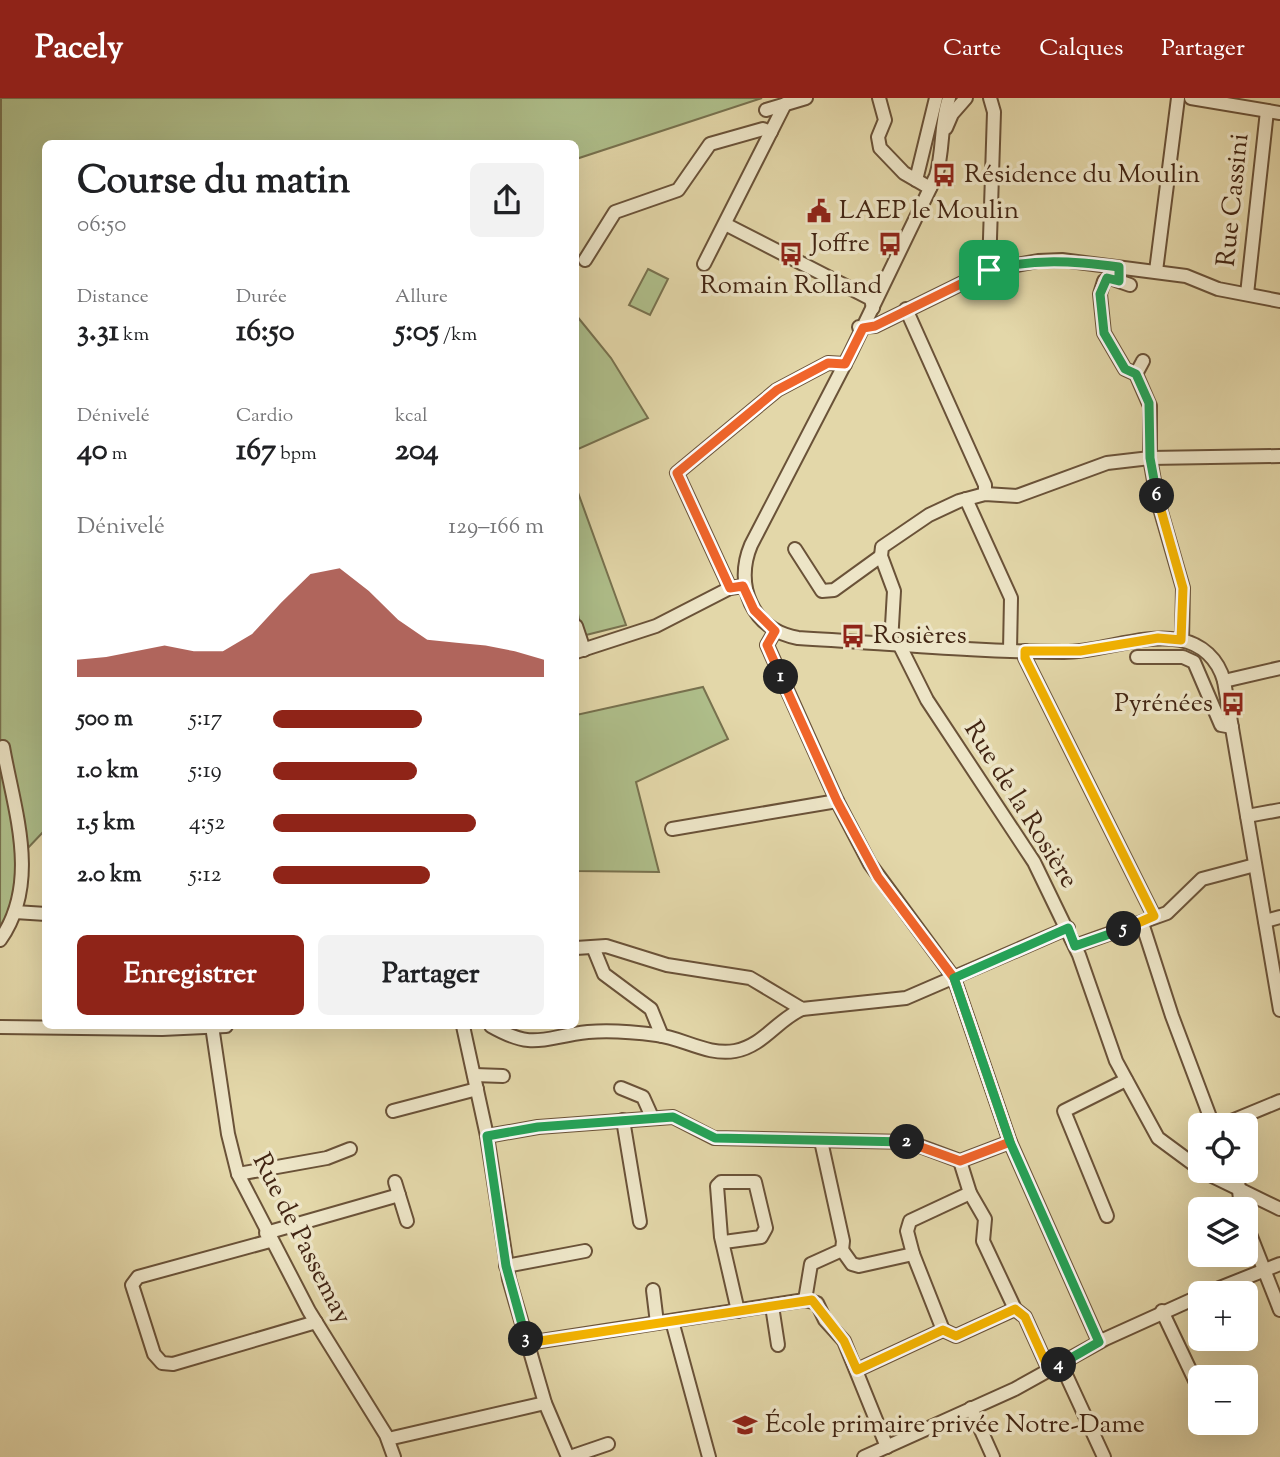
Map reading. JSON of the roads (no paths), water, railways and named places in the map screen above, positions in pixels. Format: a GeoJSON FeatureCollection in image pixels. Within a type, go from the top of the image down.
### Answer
{"type":"FeatureCollection","features":[{"type":"Feature","properties":{"kind":"street"},"geometry":{"type":"LineString","coordinates":[[765,110],[806,98]]}},
{"type":"Feature","properties":{"kind":"street"},"geometry":{"type":"LineString","coordinates":[[879,98],[885,120],[878,137],[880,148],[904,173],[930,188]]}},
{"type":"Feature","properties":{"kind":"street"},"geometry":{"type":"LineString","coordinates":[[916,180],[936,98]]}},
{"type":"Feature","properties":{"kind":"street"},"geometry":{"type":"LineString","coordinates":[[949,98],[943,118],[939,166],[930,188],[751,545],[744,568],[743,586],[754,610],[775,631],[798,638],[1025,651],[1080,651],[1158,638],[1181,640],[1198,646],[1212,657],[1224,681],[1280,1010]]}},
{"type":"Feature","properties":{"kind":"street"},"geometry":{"type":"LineString","coordinates":[[943,135],[952,114],[966,98]]}},
{"type":"Feature","properties":{"kind":"street"},"geometry":{"type":"LineString","coordinates":[[989,270],[994,113],[990,98]]}},
{"type":"Feature","properties":{"kind":"street"},"geometry":{"type":"LineString","coordinates":[[1156,271],[1178,98]]}},
{"type":"Feature","properties":{"kind":"street"},"geometry":{"type":"LineString","coordinates":[[1191,98],[1273,111]]}},
{"type":"Feature","properties":{"kind":"street"},"geometry":{"type":"LineString","coordinates":[[704,264],[785,104]]}},
{"type":"Feature","properties":{"kind":"street","name":"Rue Cassini"},"geometry":{"type":"LineString","coordinates":[[1247,294],[1273,111]]}},
{"type":"Feature","properties":{"kind":"street"},"geometry":{"type":"LineString","coordinates":[[585,260],[615,212],[678,190],[710,144],[763,129],[771,132]]}},
{"type":"Feature","properties":{"kind":"street"},"geometry":{"type":"LineString","coordinates":[[725,224],[871,303]]}},
{"type":"Feature","properties":{"kind":"street"},"geometry":{"type":"LineString","coordinates":[[843,363],[846,349],[859,332],[989,270],[1011,264],[1062,260],[1156,271],[1186,276],[1218,289],[1280,301]]}},
{"type":"Feature","properties":{"kind":"street"},"geometry":{"type":"LineString","coordinates":[[1119,267],[1125,283],[1107,278],[1100,294],[1104,333],[1125,369],[1136,374],[1150,406],[1150,458],[1164,526],[1183,588],[1181,640]]}},
{"type":"Feature","properties":{"kind":"street"},"geometry":{"type":"LineString","coordinates":[[906,309],[985,485],[985,494]]}},
{"type":"Feature","properties":{"kind":"street"},"geometry":{"type":"LineString","coordinates":[[1136,374],[1143,361]]}},
{"type":"Feature","properties":{"kind":"street"},"geometry":{"type":"LineString","coordinates":[[730,588],[677,473],[777,390],[828,363],[843,363]]}},
{"type":"Feature","properties":{"kind":"street"},"geometry":{"type":"LineString","coordinates":[[895,643],[894,591],[881,556],[882,547],[929,515],[985,494],[1017,496],[1107,463],[1150,458],[1280,456]]}},
{"type":"Feature","properties":{"kind":"street"},"geometry":{"type":"LineString","coordinates":[[966,499],[1011,598],[1010,650]]}},
{"type":"Feature","properties":{"kind":"street"},"geometry":{"type":"LineString","coordinates":[[796,549],[822,591],[834,590],[881,556]]}},
{"type":"Feature","properties":{"kind":"street"},"geometry":{"type":"LineString","coordinates":[[580,651],[656,626],[730,588],[743,586]]}},
{"type":"Feature","properties":{"kind":"street"},"geometry":{"type":"LineString","coordinates":[[775,631],[767,645],[837,801],[878,877],[954,978],[1010,1142],[1099,1342]]}},
{"type":"Feature","properties":{"kind":"street","name":"Rue de la Rosière"},"geometry":{"type":"LineString","coordinates":[[895,643],[927,700],[1034,862],[1068,928],[1116,1061],[1158,1139],[1188,1161]]}},
{"type":"Feature","properties":{"kind":"street"},"geometry":{"type":"LineString","coordinates":[[1025,651],[1025,658],[1071,753],[1154,916]]}},
{"type":"Feature","properties":{"kind":"street"},"geometry":{"type":"LineString","coordinates":[[1137,657],[1183,657],[1194,662],[1221,725],[1232,727]]}},
{"type":"Feature","properties":{"kind":"street"},"geometry":{"type":"LineString","coordinates":[[1224,681],[1280,668]]}},
{"type":"Feature","properties":{"kind":"street"},"geometry":{"type":"LineString","coordinates":[[0,940],[15,912],[23,874],[16,802],[3,747]]}},
{"type":"Feature","properties":{"kind":"street"},"geometry":{"type":"LineString","coordinates":[[672,830],[837,801]]}},
{"type":"Feature","properties":{"kind":"street"},"geometry":{"type":"LineString","coordinates":[[1247,816],[1280,810]]}},
{"type":"Feature","properties":{"kind":"street"},"geometry":{"type":"LineString","coordinates":[[1075,946],[1167,913],[1202,879],[1255,864]]}},
{"type":"Feature","properties":{"kind":"street"},"geometry":{"type":"LineString","coordinates":[[15,912],[42,914]]}},
{"type":"Feature","properties":{"kind":"street"},"geometry":{"type":"LineString","coordinates":[[1265,921],[1280,917]]}},
{"type":"Feature","properties":{"kind":"street"},"geometry":{"type":"LineString","coordinates":[[1142,923],[1172,1016],[1208,1113]]}},
{"type":"Feature","properties":{"kind":"street"},"geometry":{"type":"LineString","coordinates":[[497,1029],[518,1040],[535,1043],[587,1032],[620,1031],[662,1036],[718,1052],[735,1051],[756,1044],[791,1014],[802,1009],[906,998],[1068,928]]}},
{"type":"Feature","properties":{"kind":"street"},"geometry":{"type":"LineString","coordinates":[[579,948],[606,946],[667,965],[750,978],[802,1009]]}},
{"type":"Feature","properties":{"kind":"street"},"geometry":{"type":"LineString","coordinates":[[593,947],[604,974],[651,1009],[662,1036]]}},
{"type":"Feature","properties":{"kind":"street"},"geometry":{"type":"LineString","coordinates":[[0,1027],[42,1027]]}},
{"type":"Feature","properties":{"kind":"street","name":"Rue de Passemay"},"geometry":{"type":"LineString","coordinates":[[212,1029],[230,1144],[238,1174],[268,1237],[316,1322],[388,1439],[394,1457]]}},
{"type":"Feature","properties":{"kind":"street"},"geometry":{"type":"LineString","coordinates":[[464,1029],[487,1136],[506,1266],[545,1403],[569,1457],[608,1444]]}},
{"type":"Feature","properties":{"kind":"street"},"geometry":{"type":"LineString","coordinates":[[474,1075],[503,1076]]}},
{"type":"Feature","properties":{"kind":"street"},"geometry":{"type":"LineString","coordinates":[[1107,1216],[1064,1111],[1126,1080]]}},
{"type":"Feature","properties":{"kind":"street"},"geometry":{"type":"LineString","coordinates":[[621,1088],[643,1097],[652,1117]]}},
{"type":"Feature","properties":{"kind":"street"},"geometry":{"type":"LineString","coordinates":[[393,1111],[477,1089]]}},
{"type":"Feature","properties":{"kind":"street"},"geometry":{"type":"LineString","coordinates":[[1251,1113],[1280,1101]]}},
{"type":"Feature","properties":{"kind":"street"},"geometry":{"type":"LineString","coordinates":[[487,1136],[538,1127],[673,1117],[715,1138],[909,1142],[960,1161],[1010,1142]]}},
{"type":"Feature","properties":{"kind":"street"},"geometry":{"type":"LineString","coordinates":[[623,1120],[640,1222]]}},
{"type":"Feature","properties":{"kind":"street"},"geometry":{"type":"LineString","coordinates":[[821,1141],[843,1241],[842,1250],[852,1264],[859,1266],[913,1254]]}},
{"type":"Feature","properties":{"kind":"street"},"geometry":{"type":"LineString","coordinates":[[238,1174],[327,1158],[350,1149]]}},
{"type":"Feature","properties":{"kind":"street"},"geometry":{"type":"LineString","coordinates":[[960,1161],[970,1193],[985,1219],[983,1241],[1015,1309],[1025,1317],[1104,1457]]}},
{"type":"Feature","properties":{"kind":"street"},"geometry":{"type":"LineString","coordinates":[[724,1242],[761,1237],[766,1228],[755,1182],[721,1182],[716,1186],[717,1210],[738,1311]]}},
{"type":"Feature","properties":{"kind":"street","name":"Rue de la Rosière"},"geometry":{"type":"LineString","coordinates":[[1225,1183],[1280,1209]]}},
{"type":"Feature","properties":{"kind":"street"},"geometry":{"type":"LineString","coordinates":[[1238,1183],[1239,1197]]}},
{"type":"Feature","properties":{"kind":"street"},"geometry":{"type":"LineString","coordinates":[[316,1322],[173,1364],[162,1363],[154,1354],[132,1285],[138,1277],[268,1237],[397,1188],[407,1221]]}},
{"type":"Feature","properties":{"kind":"street"},"geometry":{"type":"LineString","coordinates":[[970,1193],[910,1220],[907,1231],[913,1254],[943,1330],[956,1336],[1015,1309]]}},
{"type":"Feature","properties":{"kind":"street"},"geometry":{"type":"LineString","coordinates":[[805,1300],[811,1264],[842,1250]]}},
{"type":"Feature","properties":{"kind":"street"},"geometry":{"type":"LineString","coordinates":[[506,1266],[585,1251]]}},
{"type":"Feature","properties":{"kind":"street"},"geometry":{"type":"LineString","coordinates":[[1258,1254],[1280,1310]]}},
{"type":"Feature","properties":{"kind":"street"},"geometry":{"type":"LineString","coordinates":[[1237,1281],[1280,1264]]}},
{"type":"Feature","properties":{"kind":"street"},"geometry":{"type":"LineString","coordinates":[[653,1290],[657,1323]]}},
{"type":"Feature","properties":{"kind":"street"},"geometry":{"type":"LineString","coordinates":[[527,1343],[805,1300],[817,1303],[825,1320],[844,1341],[887,1447]]}},
{"type":"Feature","properties":{"kind":"street"},"geometry":{"type":"LineString","coordinates":[[864,1457],[971,1408],[1099,1342],[1188,1301]]}},
{"type":"Feature","properties":{"kind":"street"},"geometry":{"type":"LineString","coordinates":[[772,1306],[778,1345]]}},
{"type":"Feature","properties":{"kind":"street"},"geometry":{"type":"LineString","coordinates":[[1162,1311],[1188,1366]]}},
{"type":"Feature","properties":{"kind":"street"},"geometry":{"type":"LineString","coordinates":[[672,1321],[709,1457]]}},
{"type":"Feature","properties":{"kind":"street"},"geometry":{"type":"LineString","coordinates":[[857,1370],[943,1330]]}},
{"type":"Feature","properties":{"kind":"street"},"geometry":{"type":"LineString","coordinates":[[388,1439],[545,1403]]}},
{"type":"Feature","properties":{"kind":"street"},"geometry":{"type":"LineString","coordinates":[[971,1408],[993,1457]]}},
{"type":"Feature","properties":{"kind":"place","name":"Résidence du Moulin"},"geometry":{"type":"Point","coordinates":[944,175]}},
{"type":"Feature","properties":{"kind":"place","name":"LAEP le Moulin"},"geometry":{"type":"Point","coordinates":[819,211]}},
{"type":"Feature","properties":{"kind":"place","name":"Joffre"},"geometry":{"type":"Point","coordinates":[890,244]}},
{"type":"Feature","properties":{"kind":"place","name":"Romain Rolland"},"geometry":{"type":"Point","coordinates":[791,254]}},
{"type":"Feature","properties":{"kind":"place","name":"Rosières"},"geometry":{"type":"Point","coordinates":[853,636]}},
{"type":"Feature","properties":{"kind":"place","name":"Pyrénées"},"geometry":{"type":"Point","coordinates":[1233,704]}},
{"type":"Feature","properties":{"kind":"place","name":"École primaire privée Notre-Dame"},"geometry":{"type":"Point","coordinates":[745,1425]}}]}
